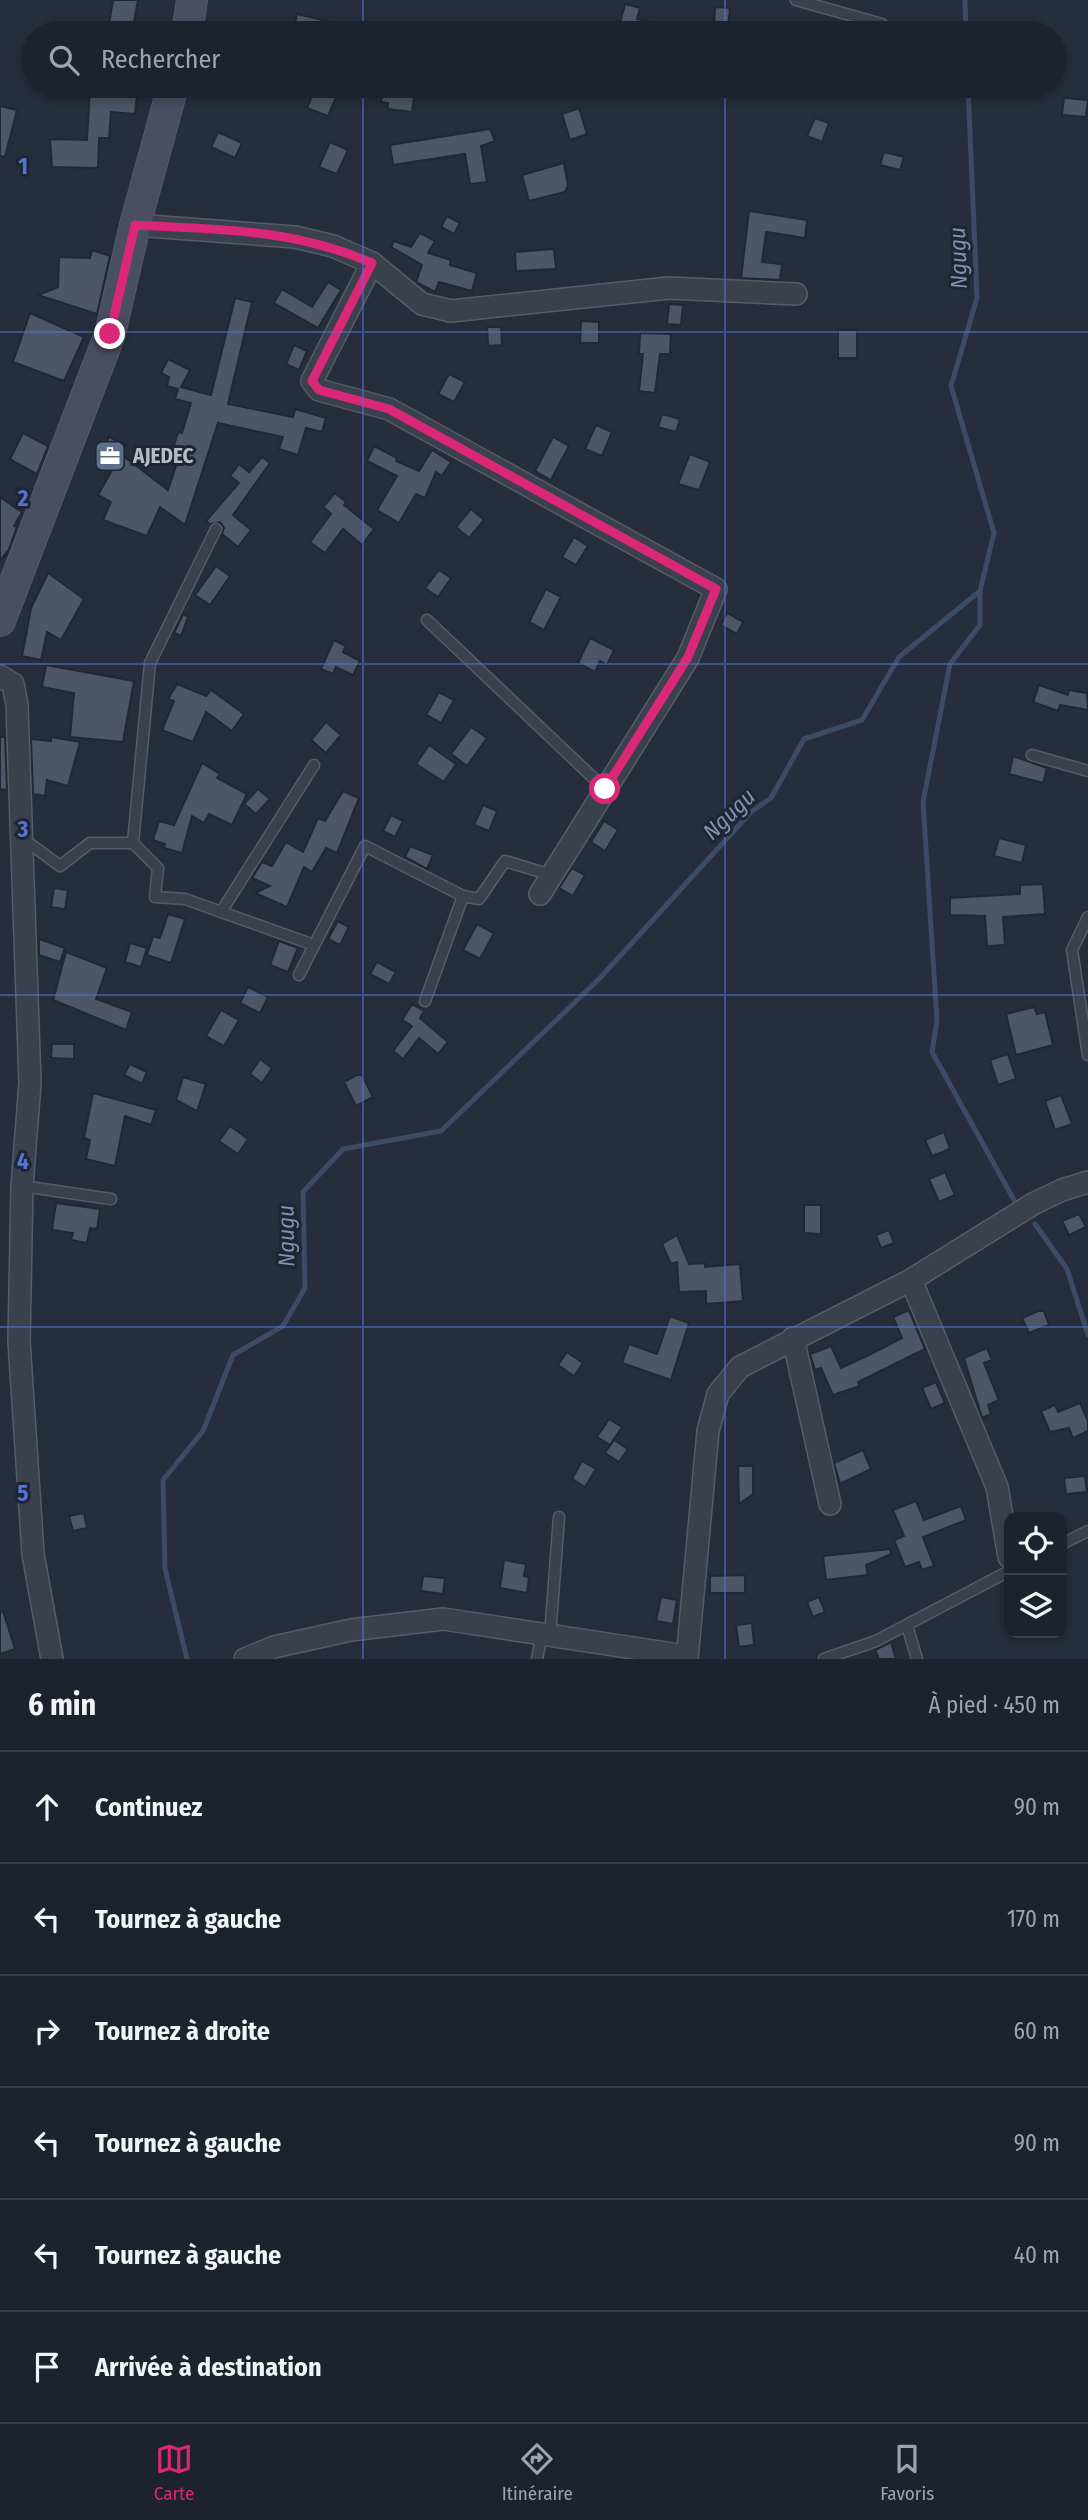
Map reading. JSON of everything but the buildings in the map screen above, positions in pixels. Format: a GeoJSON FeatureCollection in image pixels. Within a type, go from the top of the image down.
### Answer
{"type":"FeatureCollection","features":[{"type":"Feature","properties":{"kind":"main road"},"geometry":{"type":"LineString","coordinates":[[189,21],[192,0]]}},
{"type":"Feature","properties":{"kind":"main road"},"geometry":{"type":"LineString","coordinates":[[0,621],[110,334],[135,225],[170,98]]}},
{"type":"Feature","properties":{"kind":"street"},"geometry":{"type":"LineString","coordinates":[[135,225],[295,237],[333,246],[372,263],[422,303],[451,311],[669,288],[796,294]]}},
{"type":"Feature","properties":{"kind":"street"},"geometry":{"type":"LineString","coordinates":[[372,263],[312,381],[319,390],[389,409],[716,589],[688,657],[540,894]]}},
{"type":"Feature","properties":{"kind":"street"},"geometry":{"type":"LineString","coordinates":[[0,676],[13,684],[18,705],[30,1083],[22,1186],[19,1340],[33,1554],[52,1659]]}},
{"type":"Feature","properties":{"kind":"street"},"geometry":{"type":"LineString","coordinates":[[245,1659],[274,1647],[399,1623],[443,1619],[686,1658],[709,1431],[718,1394],[740,1367],[911,1280],[1033,1204],[1062,1190],[1088,1182]]}},
{"type":"Feature","properties":{"kind":"street"},"geometry":{"type":"LineString","coordinates":[[911,1280],[997,1488],[1004,1528]]}},
{"type":"Feature","properties":{"kind":"street"},"geometry":{"type":"LineString","coordinates":[[793,1338],[830,1504]]}},
{"type":"Feature","properties":{"kind":"lane"},"geometry":{"type":"LineString","coordinates":[[796,0],[871,21]]}},
{"type":"Feature","properties":{"kind":"lane"},"geometry":{"type":"LineString","coordinates":[[133,843],[150,663],[216,529]]}},
{"type":"Feature","properties":{"kind":"lane"},"geometry":{"type":"LineString","coordinates":[[427,620],[605,789]]}},
{"type":"Feature","properties":{"kind":"lane"},"geometry":{"type":"LineString","coordinates":[[1032,755],[1088,771]]}},
{"type":"Feature","properties":{"kind":"lane"},"geometry":{"type":"LineString","coordinates":[[221,912],[314,765]]}},
{"type":"Feature","properties":{"kind":"lane"},"geometry":{"type":"LineString","coordinates":[[23,838],[60,866],[90,843],[133,843],[158,868],[155,897],[185,899],[314,945]]}},
{"type":"Feature","properties":{"kind":"lane"},"geometry":{"type":"LineString","coordinates":[[299,975],[365,846],[463,896],[479,899],[505,861],[551,875]]}},
{"type":"Feature","properties":{"kind":"lane"},"geometry":{"type":"LineString","coordinates":[[425,1001],[463,896]]}},
{"type":"Feature","properties":{"kind":"lane"},"geometry":{"type":"LineString","coordinates":[[1088,917],[1072,950],[1088,1055]]}},
{"type":"Feature","properties":{"kind":"lane"},"geometry":{"type":"LineString","coordinates":[[22,1186],[111,1199]]}},
{"type":"Feature","properties":{"kind":"lane"},"geometry":{"type":"LineString","coordinates":[[537,1659],[546,1635],[559,1517]]}},
{"type":"Feature","properties":{"kind":"lane"},"geometry":{"type":"LineString","coordinates":[[1067,1542],[1088,1531]]}},
{"type":"Feature","properties":{"kind":"lane"},"geometry":{"type":"LineString","coordinates":[[824,1659],[876,1641],[1004,1574]]}},
{"type":"Feature","properties":{"kind":"lane"},"geometry":{"type":"LineString","coordinates":[[906,1625],[917,1659]]}},
{"type":"Feature","properties":{"kind":"waterway","name":"Ngugu"},"geometry":{"type":"LineString","coordinates":[[965,0],[966,21]]}},
{"type":"Feature","properties":{"kind":"waterway","name":"Ngugu"},"geometry":{"type":"LineString","coordinates":[[187,1659],[165,1569],[163,1480],[203,1431],[233,1355],[283,1326],[305,1288],[303,1192],[343,1149],[441,1131],[600,978],[751,812],[771,798],[804,739],[862,720],[899,657],[980,591],[994,533],[951,386],[977,298],[969,98]]}},
{"type":"Feature","properties":{"kind":"waterway"},"geometry":{"type":"LineString","coordinates":[[980,591],[980,625],[950,664],[923,802],[937,1021],[932,1052],[1014,1200]]}},
{"type":"Feature","properties":{"kind":"waterway"},"geometry":{"type":"LineString","coordinates":[[1035,1224],[1067,1269],[1088,1335]]}},
{"type":"Feature","properties":{"kind":"place","name":"AJEDEC"},"geometry":{"type":"Point","coordinates":[110,456]}},
{"type":"Feature","properties":{"kind":"route"},"geometry":{"type":"LineString","coordinates":[[110,334],[135,225],[231,230],[295,237],[333,246],[372,263],[312,381],[319,390],[389,409],[716,589],[688,657],[605,789]]}}]}
